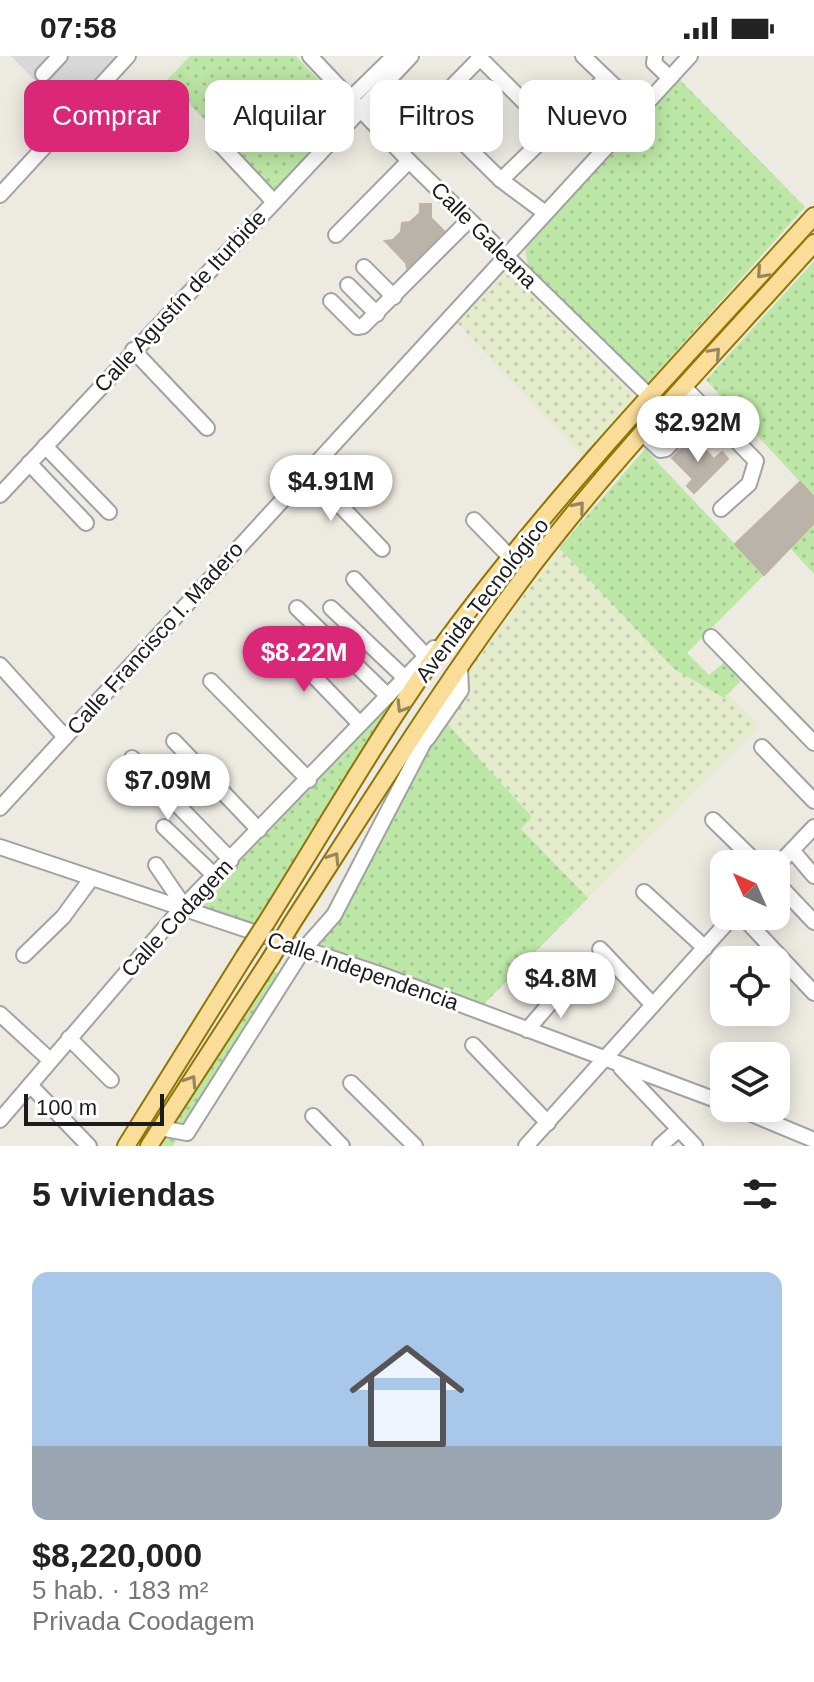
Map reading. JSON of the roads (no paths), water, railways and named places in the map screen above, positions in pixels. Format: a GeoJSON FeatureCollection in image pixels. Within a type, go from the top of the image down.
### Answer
{"type":"FeatureCollection","features":[{"type":"Feature","properties":{"kind":"main road","name":"Avenida Tecnológico"},"geometry":{"type":"LineString","coordinates":[[126,1146],[462,619],[648,398],[814,216]]}},
{"type":"Feature","properties":{"kind":"main road","name":"Avenida Tecnológico"},"geometry":{"type":"LineString","coordinates":[[149,1146],[428,712],[537,560],[642,433],[814,243]]}},
{"type":"Feature","properties":{"kind":"street"},"geometry":{"type":"LineString","coordinates":[[43,74],[60,56]]}},
{"type":"Feature","properties":{"kind":"street"},"geometry":{"type":"LineString","coordinates":[[0,195],[128,56]]}},
{"type":"Feature","properties":{"kind":"street","name":"Calle Galeana"},"geometry":{"type":"LineString","coordinates":[[310,56],[409,161],[663,410]]}},
{"type":"Feature","properties":{"kind":"street"},"geometry":{"type":"LineString","coordinates":[[355,103],[394,56]]}},
{"type":"Feature","properties":{"kind":"street"},"geometry":{"type":"LineString","coordinates":[[355,103],[411,56]]}},
{"type":"Feature","properties":{"kind":"street"},"geometry":{"type":"LineString","coordinates":[[583,56],[606,78]]}},
{"type":"Feature","properties":{"kind":"street"},"geometry":{"type":"LineString","coordinates":[[655,56],[654,63],[670,78]]}},
{"type":"Feature","properties":{"kind":"street","name":"Calle Francisco I. Madero"},"geometry":{"type":"LineString","coordinates":[[0,808],[690,56]]}},
{"type":"Feature","properties":{"kind":"street"},"geometry":{"type":"LineString","coordinates":[[519,97],[479,57],[436,103],[433,113],[501,180],[544,212]]}},
{"type":"Feature","properties":{"kind":"street","name":"Calle Agustín de Iturbide"},"geometry":{"type":"LineString","coordinates":[[0,495],[274,202],[355,103]]}},
{"type":"Feature","properties":{"kind":"street"},"geometry":{"type":"LineString","coordinates":[[227,152],[274,202]]}},
{"type":"Feature","properties":{"kind":"street"},"geometry":{"type":"LineString","coordinates":[[501,180],[532,152]]}},
{"type":"Feature","properties":{"kind":"street"},"geometry":{"type":"LineString","coordinates":[[336,235],[409,161]]}},
{"type":"Feature","properties":{"kind":"street"},"geometry":{"type":"LineString","coordinates":[[331,301],[357,327],[377,314],[469,220]]}},
{"type":"Feature","properties":{"kind":"street"},"geometry":{"type":"LineString","coordinates":[[364,267],[394,297]]}},
{"type":"Feature","properties":{"kind":"street"},"geometry":{"type":"LineString","coordinates":[[348,285],[377,314]]}},
{"type":"Feature","properties":{"kind":"street"},"geometry":{"type":"LineString","coordinates":[[133,350],[207,428]]}},
{"type":"Feature","properties":{"kind":"street"},"geometry":{"type":"LineString","coordinates":[[684,387],[756,461],[757,467],[749,484],[721,509]]}},
{"type":"Feature","properties":{"kind":"street"},"geometry":{"type":"LineString","coordinates":[[642,433],[660,450],[666,449],[683,434],[681,425],[663,410]]}},
{"type":"Feature","properties":{"kind":"street"},"geometry":{"type":"LineString","coordinates":[[45,446],[109,512]]}},
{"type":"Feature","properties":{"kind":"street"},"geometry":{"type":"LineString","coordinates":[[29,463],[86,523]]}},
{"type":"Feature","properties":{"kind":"street"},"geometry":{"type":"LineString","coordinates":[[307,471],[382,549]]}},
{"type":"Feature","properties":{"kind":"street"},"geometry":{"type":"LineString","coordinates":[[474,520],[511,558]]}},
{"type":"Feature","properties":{"kind":"street"},"geometry":{"type":"LineString","coordinates":[[354,579],[426,656]]}},
{"type":"Feature","properties":{"kind":"street"},"geometry":{"type":"LineString","coordinates":[[297,608],[388,696]]}},
{"type":"Feature","properties":{"kind":"street"},"geometry":{"type":"LineString","coordinates":[[331,608],[405,678]]}},
{"type":"Feature","properties":{"kind":"street","name":"Calle Codagem"},"geometry":{"type":"LineString","coordinates":[[0,1120],[182,908],[462,619]]}},
{"type":"Feature","properties":{"kind":"street"},"geometry":{"type":"LineString","coordinates":[[276,637],[360,724]]}},
{"type":"Feature","properties":{"kind":"street"},"geometry":{"type":"LineString","coordinates":[[711,637],[814,743]]}},
{"type":"Feature","properties":{"kind":"street"},"geometry":{"type":"LineString","coordinates":[[0,665],[65,737]]}},
{"type":"Feature","properties":{"kind":"street"},"geometry":{"type":"LineString","coordinates":[[160,1128],[187,1133],[303,950],[334,915],[424,742],[461,690],[460,667]]}},
{"type":"Feature","properties":{"kind":"street"},"geometry":{"type":"LineString","coordinates":[[211,681],[309,780]]}},
{"type":"Feature","properties":{"kind":"street"},"geometry":{"type":"LineString","coordinates":[[424,742],[428,712]]}},
{"type":"Feature","properties":{"kind":"street"},"geometry":{"type":"LineString","coordinates":[[174,741],[259,830]]}},
{"type":"Feature","properties":{"kind":"street"},"geometry":{"type":"LineString","coordinates":[[762,747],[814,801]]}},
{"type":"Feature","properties":{"kind":"street"},"geometry":{"type":"LineString","coordinates":[[132,758],[231,860]]}},
{"type":"Feature","properties":{"kind":"street"},"geometry":{"type":"LineString","coordinates":[[713,820],[744,850]]}},
{"type":"Feature","properties":{"kind":"street"},"geometry":{"type":"LineString","coordinates":[[164,827],[215,876]]}},
{"type":"Feature","properties":{"kind":"street"},"geometry":{"type":"LineString","coordinates":[[813,828],[792,850],[814,876]]}},
{"type":"Feature","properties":{"kind":"street","name":"Calle Independencia"},"geometry":{"type":"LineString","coordinates":[[0,847],[385,976],[710,1098]]}},
{"type":"Feature","properties":{"kind":"street"},"geometry":{"type":"LineString","coordinates":[[156,865],[182,908]]}},
{"type":"Feature","properties":{"kind":"street"},"geometry":{"type":"LineString","coordinates":[[24,955],[63,917],[91,879]]}},
{"type":"Feature","properties":{"kind":"street"},"geometry":{"type":"LineString","coordinates":[[644,892],[705,948]]}},
{"type":"Feature","properties":{"kind":"street"},"geometry":{"type":"LineString","coordinates":[[790,897],[814,922]]}},
{"type":"Feature","properties":{"kind":"street"},"geometry":{"type":"LineString","coordinates":[[526,1146],[611,1062],[653,1005],[721,930]]}},
{"type":"Feature","properties":{"kind":"street"},"geometry":{"type":"LineString","coordinates":[[755,930],[814,993]]}},
{"type":"Feature","properties":{"kind":"street"},"geometry":{"type":"LineString","coordinates":[[600,949],[653,1005]]}},
{"type":"Feature","properties":{"kind":"street"},"geometry":{"type":"LineString","coordinates":[[527,1030],[566,985]]}},
{"type":"Feature","properties":{"kind":"street"},"geometry":{"type":"LineString","coordinates":[[0,1014],[50,1060]]}},
{"type":"Feature","properties":{"kind":"street"},"geometry":{"type":"LineString","coordinates":[[69,1038],[111,1080]]}},
{"type":"Feature","properties":{"kind":"street"},"geometry":{"type":"LineString","coordinates":[[473,1045],[548,1123]]}},
{"type":"Feature","properties":{"kind":"street"},"geometry":{"type":"LineString","coordinates":[[611,1062],[695,1146]]}},
{"type":"Feature","properties":{"kind":"street"},"geometry":{"type":"LineString","coordinates":[[351,1083],[415,1146]]}},
{"type":"Feature","properties":{"kind":"street"},"geometry":{"type":"LineString","coordinates":[[30,1085],[89,1146]]}},
{"type":"Feature","properties":{"kind":"street"},"geometry":{"type":"LineString","coordinates":[[313,1116],[342,1146]]}},
{"type":"Feature","properties":{"kind":"street"},"geometry":{"type":"LineString","coordinates":[[771,1122],[814,1140]]}},
{"type":"Feature","properties":{"kind":"street"},"geometry":{"type":"LineString","coordinates":[[660,1146],[679,1129]]}}]}
